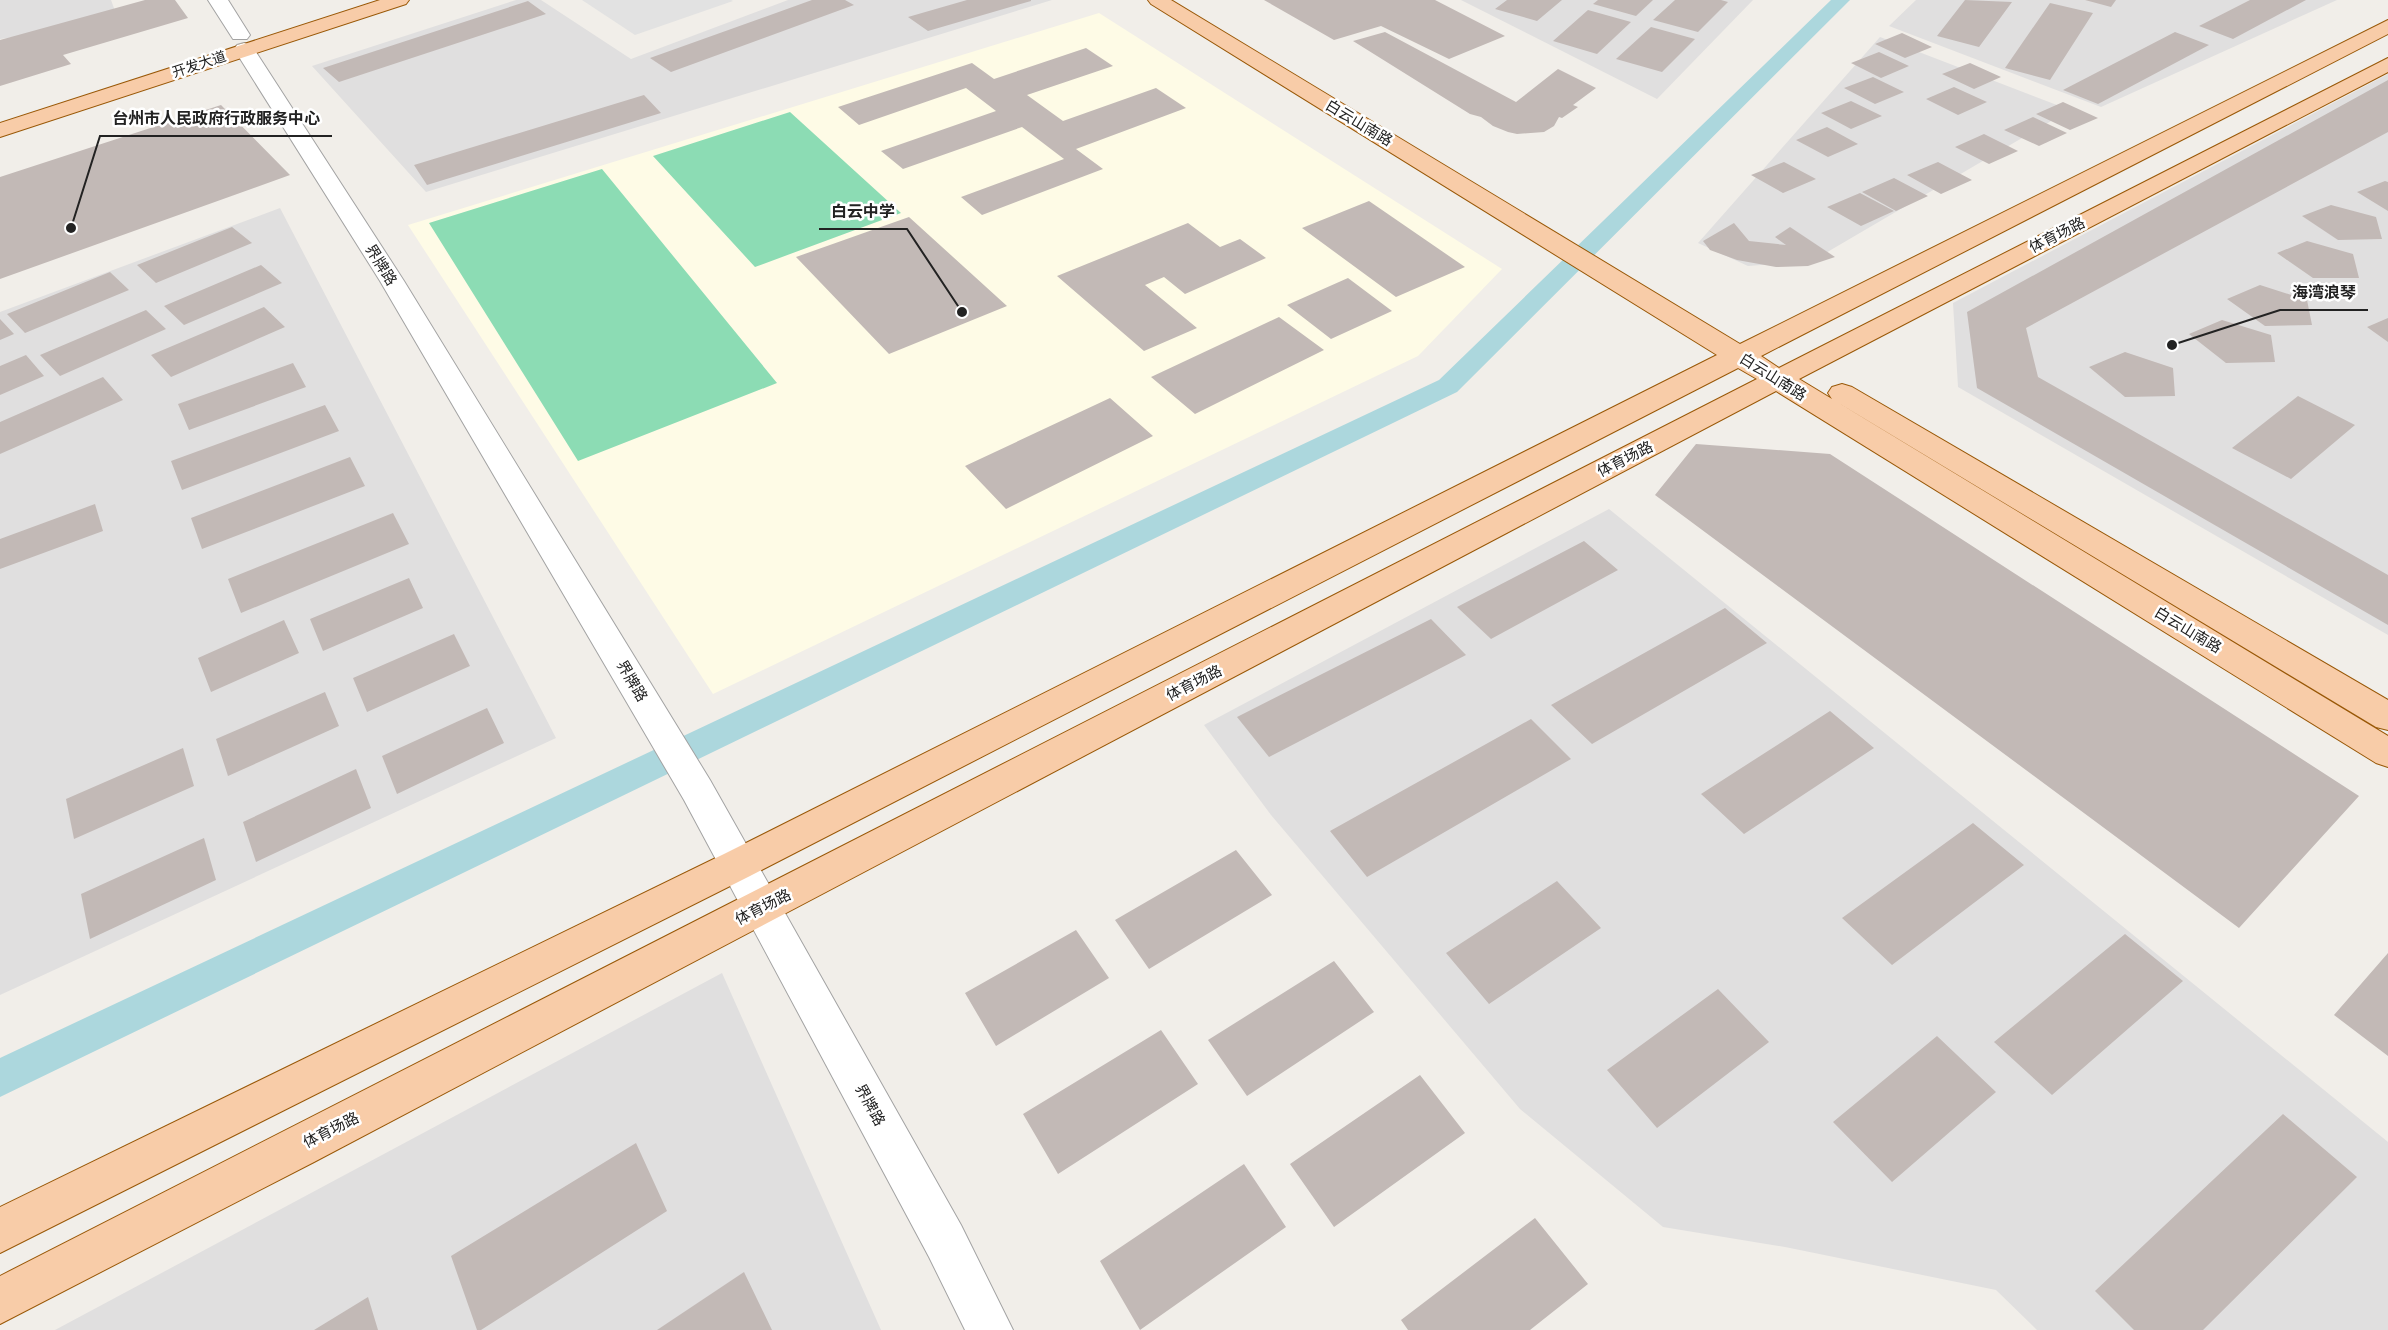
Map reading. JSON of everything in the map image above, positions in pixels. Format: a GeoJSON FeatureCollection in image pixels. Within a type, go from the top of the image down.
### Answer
{"type":"FeatureCollection","features":[{"type":"Feature","properties":{"kind":"main road","name":"开发大道"},"geometry":{"type":"LineString","coordinates":[[0,130],[353,0]]}},
{"type":"Feature","properties":{"kind":"main road","name":"开发大道"},"geometry":{"type":"LineString","coordinates":[[0,112],[242,42],[399,0]]}},
{"type":"Feature","properties":{"kind":"main road","name":"白云山南路"},"geometry":{"type":"LineString","coordinates":[[1158,0],[1544,225]]}},
{"type":"Feature","properties":{"kind":"main road","name":"白云山南路"},"geometry":{"type":"LineString","coordinates":[[1187,0],[1544,225],[1788,373],[2388,753]]}},
{"type":"Feature","properties":{"kind":"main road"},"geometry":{"type":"LineString","coordinates":[[0,1231],[737,865],[2388,26]]}},
{"type":"Feature","properties":{"kind":"main road","name":"体育场路"},"geometry":{"type":"LineString","coordinates":[[0,1301],[2388,64]]}},
{"type":"Feature","properties":{"kind":"main road","name":"白云山南路"},"geometry":{"type":"LineString","coordinates":[[1788,373],[2388,717]]}},
{"type":"Feature","properties":{"kind":"street","name":"界牌路"},"geometry":{"type":"LineString","coordinates":[[218,0],[392,281],[697,790],[945,1241],[990,1330]]}},
{"type":"Feature","properties":{"kind":"shaded area"},"geometry":{"type":"Polygon","coordinates":[[[0,0],[111,0],[119,22],[0,39],[0,0]]]}},
{"type":"Feature","properties":{"kind":"shaded area"},"geometry":{"type":"Polygon","coordinates":[[[516,0],[541,0],[631,59],[788,0],[1052,0],[426,192],[312,66],[516,0]]]}},
{"type":"Feature","properties":{"kind":"shaded area"},"geometry":{"type":"Polygon","coordinates":[[[582,0],[731,0],[733,1],[635,35],[582,0]]]}},
{"type":"Feature","properties":{"kind":"shaded area"},"geometry":{"type":"Polygon","coordinates":[[[1461,0],[1753,0],[1657,99],[1461,0]]]}},
{"type":"Feature","properties":{"kind":"shaded area"},"geometry":{"type":"Polygon","coordinates":[[[1916,0],[2337,0],[2101,107],[1889,26],[1916,0]]]}},
{"type":"Feature","properties":{"kind":"shaded area"},"geometry":{"type":"Polygon","coordinates":[[[1099,13],[1502,269],[1418,356],[713,694],[408,225],[1099,13]]]}},
{"type":"Feature","properties":{"kind":"shaded area"},"geometry":{"type":"Polygon","coordinates":[[[1880,37],[2070,110],[1812,261],[1748,266],[1698,243],[1880,37]]]}},
{"type":"Feature","properties":{"kind":"shaded area"},"geometry":{"type":"Polygon","coordinates":[[[2388,74],[2388,635],[1958,387],[1953,303],[2388,74]]]}},
{"type":"Feature","properties":{"kind":"shaded area"},"geometry":{"type":"Polygon","coordinates":[[[280,208],[556,738],[0,995],[0,312],[280,208]]]}},
{"type":"Feature","properties":{"kind":"shaded area"},"geometry":{"type":"Polygon","coordinates":[[[1609,509],[2388,1142],[2388,1330],[2037,1330],[1996,1290],[1785,1247],[1663,1227],[1520,1109],[1271,815],[1204,725],[1609,509]]]}},
{"type":"Feature","properties":{"kind":"shaded area"},"geometry":{"type":"Polygon","coordinates":[[[722,973],[881,1330],[55,1330],[722,973]]]}},
{"type":"Feature","properties":{"kind":"green space"},"geometry":{"type":"Polygon","coordinates":[[[790,112],[901,213],[755,267],[653,156],[790,112]]]}},
{"type":"Feature","properties":{"kind":"green space"},"geometry":{"type":"Polygon","coordinates":[[[602,169],[777,383],[578,461],[429,223],[602,169]]]}},
{"type":"Feature","properties":{"kind":"building"},"geometry":{"type":"Polygon","coordinates":[[[145,0],[175,0],[188,18],[63,55],[71,64],[0,86],[0,40],[145,0]]]}},
{"type":"Feature","properties":{"kind":"building"},"geometry":{"type":"Polygon","coordinates":[[[812,0],[845,0],[854,5],[671,72],[650,58],[812,0]]]}},
{"type":"Feature","properties":{"kind":"building"},"geometry":{"type":"Polygon","coordinates":[[[967,0],[1031,1],[928,31],[908,17],[967,0]]]}},
{"type":"Feature","properties":{"kind":"building"},"geometry":{"type":"Polygon","coordinates":[[[1264,0],[1435,0],[1505,36],[1449,59],[1381,26],[1334,40],[1264,0]]]}},
{"type":"Feature","properties":{"kind":"building"},"geometry":{"type":"Polygon","coordinates":[[[1507,0],[1562,0],[1537,21],[1495,9],[1507,0]]]}},
{"type":"Feature","properties":{"kind":"building"},"geometry":{"type":"Polygon","coordinates":[[[1598,0],[1653,0],[1636,16],[1593,4],[1598,0]]]}},
{"type":"Feature","properties":{"kind":"building"},"geometry":{"type":"Polygon","coordinates":[[[1675,0],[1728,2],[1698,32],[1653,20],[1675,0]]]}},
{"type":"Feature","properties":{"kind":"building"},"geometry":{"type":"Polygon","coordinates":[[[1965,0],[2012,2],[1979,47],[1937,36],[1965,0]]]}},
{"type":"Feature","properties":{"kind":"building"},"geometry":{"type":"Polygon","coordinates":[[[2085,0],[2116,0],[2111,7],[2085,0]]]}},
{"type":"Feature","properties":{"kind":"building"},"geometry":{"type":"Polygon","coordinates":[[[2250,0],[2306,0],[2233,39],[2199,26],[2250,0]]]}},
{"type":"Feature","properties":{"kind":"building"},"geometry":{"type":"Polygon","coordinates":[[[528,1],[546,14],[339,82],[323,68],[528,1]]]}},
{"type":"Feature","properties":{"kind":"building"},"geometry":{"type":"Polygon","coordinates":[[[2050,3],[2093,13],[2050,80],[2005,68],[2050,3]]]}},
{"type":"Feature","properties":{"kind":"building"},"geometry":{"type":"Polygon","coordinates":[[[1588,10],[1631,22],[1597,54],[1553,41],[1588,10]]]}},
{"type":"Feature","properties":{"kind":"building"},"geometry":{"type":"Polygon","coordinates":[[[1651,27],[1695,39],[1662,72],[1616,59],[1651,27]]]}},
{"type":"Feature","properties":{"kind":"building"},"geometry":{"type":"Polygon","coordinates":[[[1385,32],[1516,102],[1558,69],[1596,88],[1573,105],[1578,107],[1562,118],[1559,117],[1554,126],[1544,132],[1517,134],[1508,132],[1493,126],[1481,117],[1470,114],[1353,41],[1385,32]]]}},
{"type":"Feature","properties":{"kind":"building"},"geometry":{"type":"Polygon","coordinates":[[[2175,32],[2209,45],[2098,104],[2063,90],[2175,32]]]}},
{"type":"Feature","properties":{"kind":"building"},"geometry":{"type":"Polygon","coordinates":[[[1902,33],[1932,47],[1905,58],[1875,44],[1902,33]]]}},
{"type":"Feature","properties":{"kind":"building"},"geometry":{"type":"Polygon","coordinates":[[[1086,48],[1113,66],[1027,95],[1063,121],[1156,88],[1186,108],[1076,149],[1103,169],[982,215],[961,197],[1064,159],[1022,127],[903,169],[881,151],[996,111],[966,88],[859,125],[838,107],[972,63],[994,79],[1086,48]]]}},
{"type":"Feature","properties":{"kind":"building"},"geometry":{"type":"Polygon","coordinates":[[[1879,52],[1909,66],[1881,78],[1851,63],[1879,52]]]}},
{"type":"Feature","properties":{"kind":"building"},"geometry":{"type":"Polygon","coordinates":[[[1970,63],[2001,77],[1974,89],[1942,74],[1970,63]]]}},
{"type":"Feature","properties":{"kind":"building"},"geometry":{"type":"Polygon","coordinates":[[[1873,77],[1904,92],[1875,104],[1844,88],[1873,77]]]}},
{"type":"Feature","properties":{"kind":"building"},"geometry":{"type":"Polygon","coordinates":[[[2388,80],[2388,132],[2026,328],[2038,377],[2388,575],[2388,625],[1977,388],[1967,312],[2388,80]]]}},
{"type":"Feature","properties":{"kind":"building"},"geometry":{"type":"Polygon","coordinates":[[[1954,87],[1987,102],[1958,115],[1926,99],[1954,87]]]}},
{"type":"Feature","properties":{"kind":"building"},"geometry":{"type":"Polygon","coordinates":[[[644,95],[661,113],[427,185],[414,165],[644,95]]]}},
{"type":"Feature","properties":{"kind":"building"},"geometry":{"type":"Polygon","coordinates":[[[1851,101],[1882,116],[1851,129],[1821,113],[1851,101]]]}},
{"type":"Feature","properties":{"kind":"building"},"geometry":{"type":"Polygon","coordinates":[[[2063,102],[2098,118],[2070,130],[2036,114],[2063,102]]]}},
{"type":"Feature","properties":{"kind":"building"},"geometry":{"type":"Polygon","coordinates":[[[221,105],[290,175],[0,279],[0,177],[221,105]]]}},
{"type":"Feature","properties":{"kind":"building"},"geometry":{"type":"Polygon","coordinates":[[[2033,117],[2067,133],[2039,146],[2004,130],[2033,117]]]}},
{"type":"Feature","properties":{"kind":"building"},"geometry":{"type":"Polygon","coordinates":[[[1827,127],[1858,144],[1828,157],[1796,140],[1827,127]]]}},
{"type":"Feature","properties":{"kind":"building"},"geometry":{"type":"Polygon","coordinates":[[[1984,134],[2018,151],[1989,164],[1955,147],[1984,134]]]}},
{"type":"Feature","properties":{"kind":"building"},"geometry":{"type":"Polygon","coordinates":[[[1784,162],[1816,179],[1783,193],[1751,175],[1784,162]]]}},
{"type":"Feature","properties":{"kind":"building"},"geometry":{"type":"Polygon","coordinates":[[[1938,162],[1972,180],[1941,194],[1907,175],[1938,162]]]}},
{"type":"Feature","properties":{"kind":"building"},"geometry":{"type":"Polygon","coordinates":[[[1894,178],[1928,196],[1896,211],[1862,192],[1894,178]]]}},
{"type":"Feature","properties":{"kind":"building"},"geometry":{"type":"Polygon","coordinates":[[[2385,181],[2388,182],[2388,211],[2357,192],[2385,181]]]}},
{"type":"Feature","properties":{"kind":"building"},"geometry":{"type":"Polygon","coordinates":[[[1860,193],[1894,211],[1861,226],[1827,207],[1860,193]]]}},
{"type":"Feature","properties":{"kind":"building"},"geometry":{"type":"Polygon","coordinates":[[[1369,201],[1465,267],[1396,297],[1302,228],[1369,201]]]}},
{"type":"Feature","properties":{"kind":"building"},"geometry":{"type":"Polygon","coordinates":[[[2331,205],[2376,217],[2382,239],[2338,240],[2302,216],[2331,205]]]}},
{"type":"Feature","properties":{"kind":"building"},"geometry":{"type":"Polygon","coordinates":[[[909,217],[1007,306],[889,354],[796,257],[909,217]]]}},
{"type":"Feature","properties":{"kind":"building"},"geometry":{"type":"Polygon","coordinates":[[[1188,223],[1220,247],[1240,239],[1266,258],[1185,294],[1164,277],[1145,285],[1197,328],[1144,351],[1057,276],[1188,223]]]}},
{"type":"Feature","properties":{"kind":"building"},"geometry":{"type":"Polygon","coordinates":[[[1734,223],[1749,241],[1786,245],[1775,237],[1790,227],[1835,257],[1808,266],[1776,267],[1737,260],[1710,250],[1703,241],[1734,223]]]}},
{"type":"Feature","properties":{"kind":"building"},"geometry":{"type":"Polygon","coordinates":[[[232,227],[252,243],[156,283],[137,265],[232,227]]]}},
{"type":"Feature","properties":{"kind":"building"},"geometry":{"type":"Polygon","coordinates":[[[2307,241],[2353,254],[2359,278],[2313,278],[2277,253],[2307,241]]]}},
{"type":"Feature","properties":{"kind":"building"},"geometry":{"type":"Polygon","coordinates":[[[261,265],[282,283],[184,325],[164,306],[261,265]]]}},
{"type":"Feature","properties":{"kind":"building"},"geometry":{"type":"Polygon","coordinates":[[[110,272],[129,290],[25,333],[7,314],[110,272]]]}},
{"type":"Feature","properties":{"kind":"building"},"geometry":{"type":"Polygon","coordinates":[[[1348,278],[1392,311],[1331,339],[1287,305],[1348,278]]]}},
{"type":"Feature","properties":{"kind":"building"},"geometry":{"type":"Polygon","coordinates":[[[2260,285],[2307,300],[2312,325],[2265,326],[2227,299],[2260,285]]]}},
{"type":"Feature","properties":{"kind":"building"},"geometry":{"type":"Polygon","coordinates":[[[264,307],[285,327],[171,377],[151,355],[264,307]]]}},
{"type":"Feature","properties":{"kind":"building"},"geometry":{"type":"Polygon","coordinates":[[[146,310],[166,329],[60,376],[40,355],[146,310]]]}},
{"type":"Feature","properties":{"kind":"building"},"geometry":{"type":"Polygon","coordinates":[[[1279,317],[1324,350],[1195,414],[1151,377],[1279,317]]]}},
{"type":"Feature","properties":{"kind":"building"},"geometry":{"type":"Polygon","coordinates":[[[2388,318],[2388,342],[2367,327],[2388,318]]]}},
{"type":"Feature","properties":{"kind":"building"},"geometry":{"type":"Polygon","coordinates":[[[0,319],[14,334],[0,340],[0,319]]]}},
{"type":"Feature","properties":{"kind":"building"},"geometry":{"type":"Polygon","coordinates":[[[2222,320],[2271,335],[2275,362],[2226,363],[2189,334],[2222,320]]]}},
{"type":"Feature","properties":{"kind":"building"},"geometry":{"type":"Polygon","coordinates":[[[2125,352],[2173,368],[2175,396],[2125,397],[2089,367],[2125,352]]]}},
{"type":"Feature","properties":{"kind":"building"},"geometry":{"type":"Polygon","coordinates":[[[26,355],[44,376],[0,395],[0,366],[26,355]]]}},
{"type":"Feature","properties":{"kind":"building"},"geometry":{"type":"Polygon","coordinates":[[[293,363],[306,387],[189,430],[178,404],[293,363]]]}},
{"type":"Feature","properties":{"kind":"building"},"geometry":{"type":"Polygon","coordinates":[[[103,377],[123,400],[0,454],[0,422],[103,377]]]}},
{"type":"Feature","properties":{"kind":"building"},"geometry":{"type":"Polygon","coordinates":[[[2298,396],[2355,425],[2291,479],[2232,448],[2298,396]]]}},
{"type":"Feature","properties":{"kind":"building"},"geometry":{"type":"Polygon","coordinates":[[[1110,398],[1153,436],[1006,509],[965,466],[1110,398]]]}},
{"type":"Feature","properties":{"kind":"building"},"geometry":{"type":"Polygon","coordinates":[[[325,405],[339,431],[182,490],[171,461],[325,405]]]}},
{"type":"Feature","properties":{"kind":"building"},"geometry":{"type":"Polygon","coordinates":[[[1696,444],[1830,454],[2359,796],[2239,928],[1655,495],[1696,444]]]}},
{"type":"Feature","properties":{"kind":"building"},"geometry":{"type":"Polygon","coordinates":[[[350,457],[365,486],[202,549],[191,518],[350,457]]]}},
{"type":"Feature","properties":{"kind":"building"},"geometry":{"type":"Polygon","coordinates":[[[95,504],[103,531],[0,569],[0,539],[95,504]]]}},
{"type":"Feature","properties":{"kind":"building"},"geometry":{"type":"Polygon","coordinates":[[[393,513],[409,544],[241,613],[228,579],[393,513]]]}},
{"type":"Feature","properties":{"kind":"building"},"geometry":{"type":"Polygon","coordinates":[[[1584,541],[1618,570],[1491,639],[1457,607],[1584,541]]]}},
{"type":"Feature","properties":{"kind":"building"},"geometry":{"type":"Polygon","coordinates":[[[409,578],[423,608],[323,651],[310,619],[409,578]]]}},
{"type":"Feature","properties":{"kind":"building"},"geometry":{"type":"Polygon","coordinates":[[[1725,608],[1767,643],[1592,744],[1551,705],[1725,608]]]}},
{"type":"Feature","properties":{"kind":"building"},"geometry":{"type":"Polygon","coordinates":[[[1431,619],[1466,655],[1269,757],[1237,717],[1431,619]]]}},
{"type":"Feature","properties":{"kind":"building"},"geometry":{"type":"Polygon","coordinates":[[[284,620],[299,653],[211,692],[198,658],[284,620]]]}},
{"type":"Feature","properties":{"kind":"building"},"geometry":{"type":"Polygon","coordinates":[[[454,634],[470,666],[367,712],[353,678],[454,634]]]}},
{"type":"Feature","properties":{"kind":"building"},"geometry":{"type":"Polygon","coordinates":[[[325,692],[339,726],[228,776],[216,739],[325,692]]]}},
{"type":"Feature","properties":{"kind":"building"},"geometry":{"type":"Polygon","coordinates":[[[487,708],[504,743],[397,794],[382,756],[487,708]]]}},
{"type":"Feature","properties":{"kind":"building"},"geometry":{"type":"Polygon","coordinates":[[[1830,711],[1874,748],[1744,834],[1701,794],[1830,711]]]}},
{"type":"Feature","properties":{"kind":"building"},"geometry":{"type":"Polygon","coordinates":[[[1531,719],[1571,759],[1367,877],[1330,831],[1531,719]]]}},
{"type":"Feature","properties":{"kind":"building"},"geometry":{"type":"Polygon","coordinates":[[[183,748],[194,786],[74,839],[66,799],[183,748]]]}},
{"type":"Feature","properties":{"kind":"building"},"geometry":{"type":"Polygon","coordinates":[[[356,769],[371,808],[256,862],[243,822],[356,769]]]}},
{"type":"Feature","properties":{"kind":"building"},"geometry":{"type":"Polygon","coordinates":[[[1973,823],[2024,865],[1892,965],[1842,918],[1973,823]]]}},
{"type":"Feature","properties":{"kind":"building"},"geometry":{"type":"Polygon","coordinates":[[[204,838],[216,880],[90,939],[81,894],[204,838]]]}},
{"type":"Feature","properties":{"kind":"building"},"geometry":{"type":"Polygon","coordinates":[[[1236,850],[1272,895],[1149,969],[1115,920],[1236,850]]]}},
{"type":"Feature","properties":{"kind":"building"},"geometry":{"type":"Polygon","coordinates":[[[1557,881],[1601,928],[1489,1004],[1446,953],[1557,881]]]}},
{"type":"Feature","properties":{"kind":"building"},"geometry":{"type":"Polygon","coordinates":[[[1076,930],[1109,978],[996,1046],[965,993],[1076,930]]]}},
{"type":"Feature","properties":{"kind":"building"},"geometry":{"type":"Polygon","coordinates":[[[2125,934],[2183,981],[2052,1095],[1994,1042],[2125,934]]]}},
{"type":"Feature","properties":{"kind":"building"},"geometry":{"type":"Polygon","coordinates":[[[2388,953],[2388,1056],[2334,1015],[2388,953]]]}},
{"type":"Feature","properties":{"kind":"building"},"geometry":{"type":"Polygon","coordinates":[[[1334,961],[1374,1012],[1247,1096],[1208,1040],[1334,961]]]}},
{"type":"Feature","properties":{"kind":"building"},"geometry":{"type":"Polygon","coordinates":[[[1718,989],[1769,1042],[1657,1128],[1607,1070],[1718,989]]]}},
{"type":"Feature","properties":{"kind":"building"},"geometry":{"type":"Polygon","coordinates":[[[1161,1030],[1198,1084],[1058,1174],[1023,1114],[1161,1030]]]}},
{"type":"Feature","properties":{"kind":"building"},"geometry":{"type":"Polygon","coordinates":[[[1937,1036],[1996,1092],[1892,1182],[1833,1122],[1937,1036]]]}},
{"type":"Feature","properties":{"kind":"building"},"geometry":{"type":"Polygon","coordinates":[[[1420,1075],[1465,1133],[1334,1227],[1290,1164],[1420,1075]]]}},
{"type":"Feature","properties":{"kind":"building"},"geometry":{"type":"Polygon","coordinates":[[[2283,1114],[2357,1177],[2203,1330],[2134,1330],[2095,1291],[2283,1114]]]}},
{"type":"Feature","properties":{"kind":"building"},"geometry":{"type":"Polygon","coordinates":[[[636,1143],[667,1211],[481,1330],[477,1330],[451,1256],[636,1143]]]}},
{"type":"Feature","properties":{"kind":"building"},"geometry":{"type":"Polygon","coordinates":[[[1244,1164],[1286,1227],[1140,1330],[1100,1261],[1244,1164]]]}},
{"type":"Feature","properties":{"kind":"building"},"geometry":{"type":"Polygon","coordinates":[[[1535,1218],[1588,1284],[1530,1330],[1408,1330],[1401,1320],[1535,1218]]]}},
{"type":"Feature","properties":{"kind":"building"},"geometry":{"type":"Polygon","coordinates":[[[744,1272],[772,1330],[657,1330],[744,1272]]]}},
{"type":"Feature","properties":{"kind":"building"},"geometry":{"type":"Polygon","coordinates":[[[368,1297],[378,1330],[314,1330],[368,1297]]]}},
{"type":"Feature","properties":{"kind":"waterway"},"geometry":{"type":"LineString","coordinates":[[0,1078],[1448,386],[1841,0]]}},
{"type":"Feature","properties":{"kind":"place","name":"台州市人民政府行政服务中心"},"geometry":{"type":"Point","coordinates":[71,228]}},
{"type":"Feature","properties":{"kind":"place","name":"白云中学"},"geometry":{"type":"Point","coordinates":[962,312]}},
{"type":"Feature","properties":{"kind":"place","name":"海湾浪琴"},"geometry":{"type":"Point","coordinates":[2172,345]}}]}
